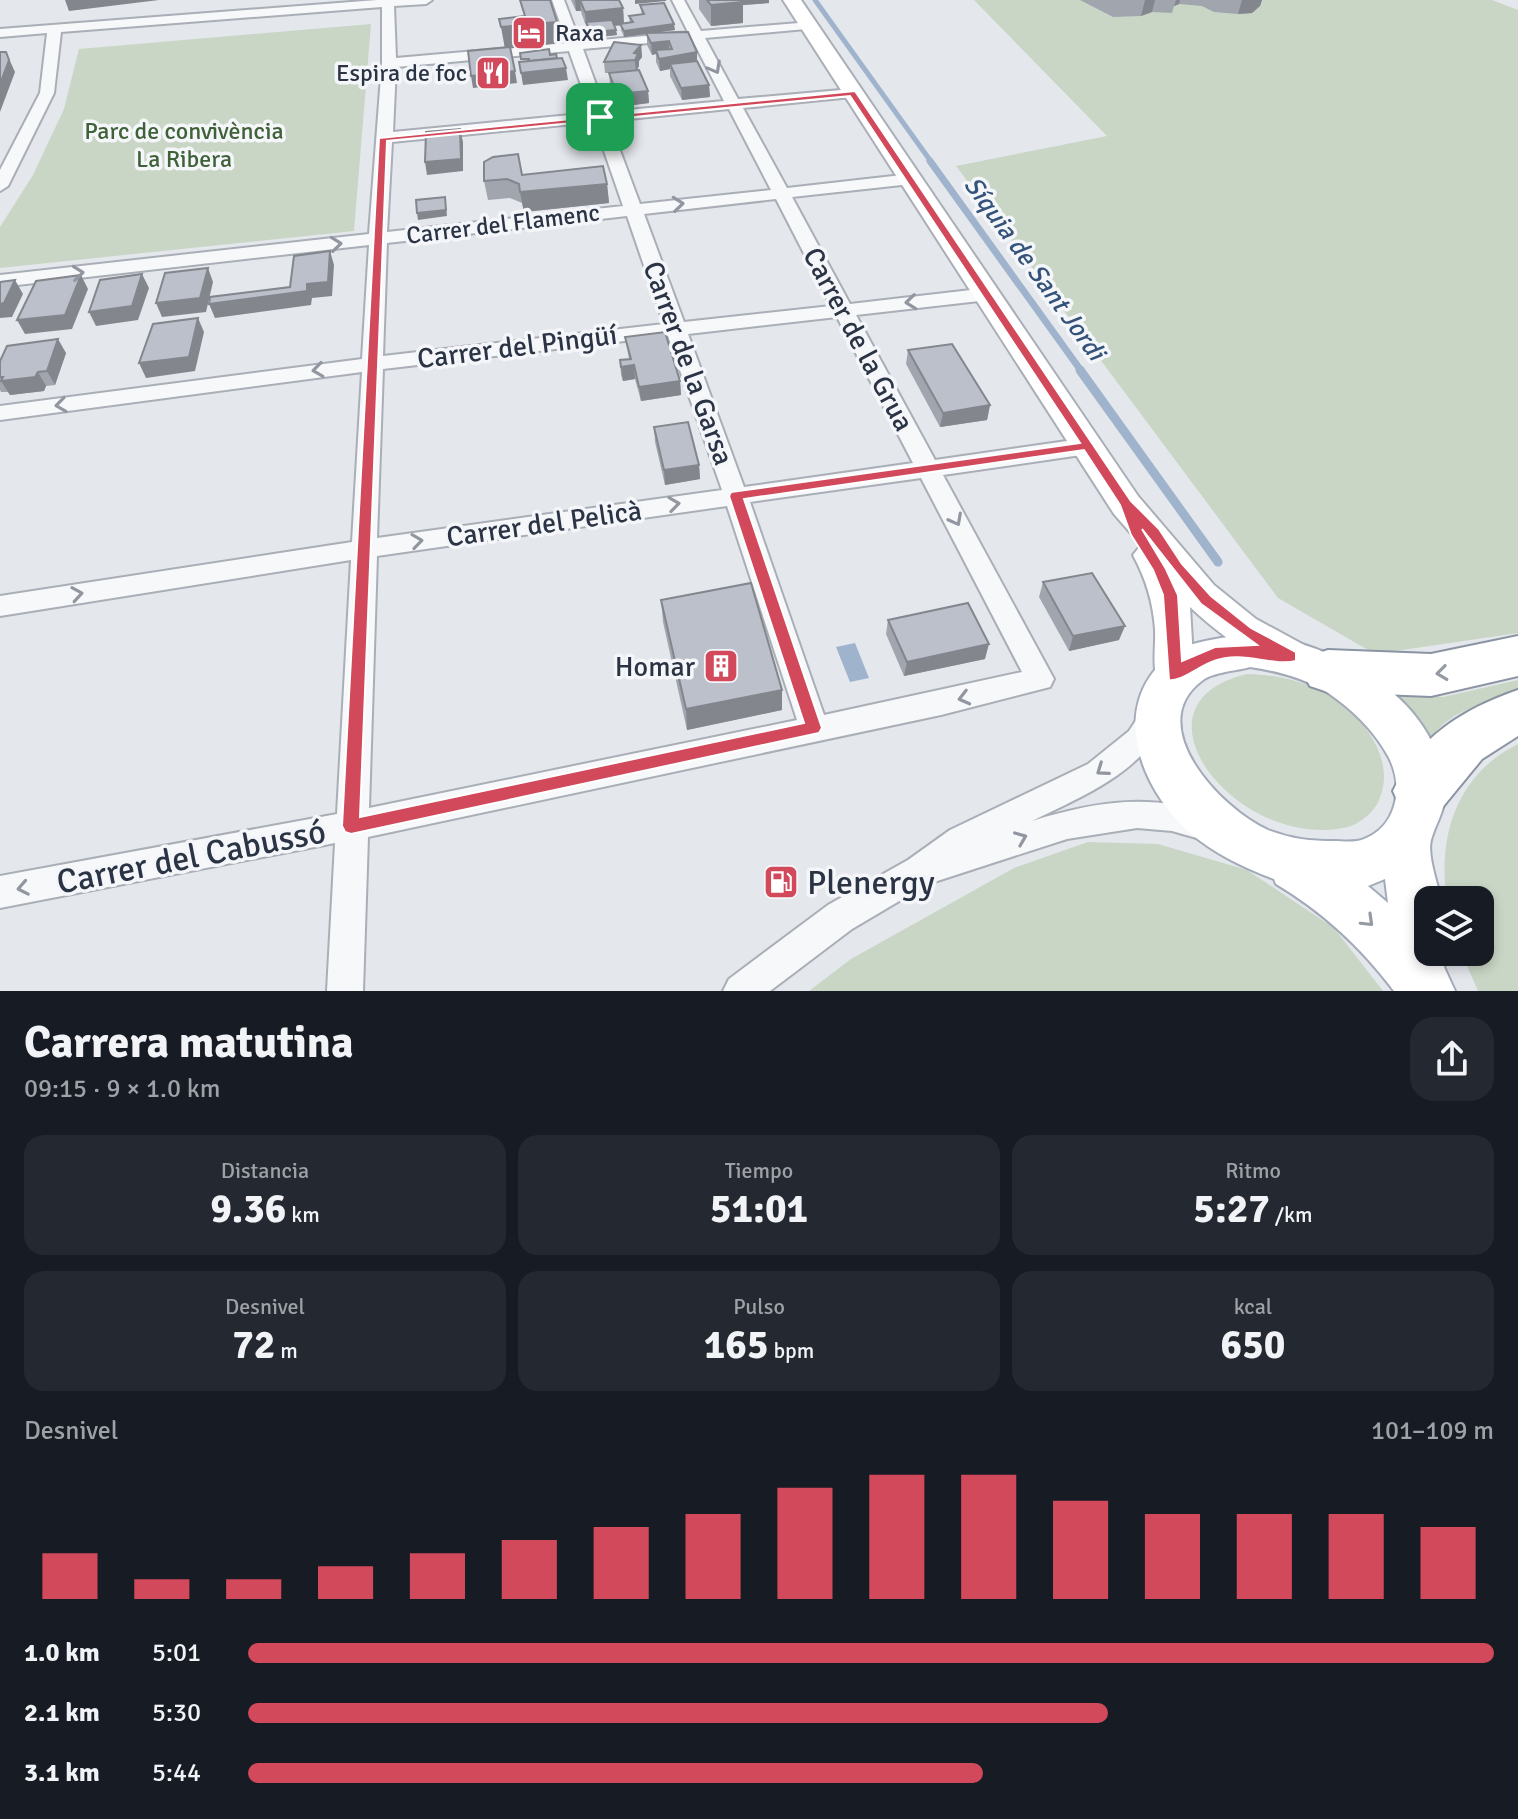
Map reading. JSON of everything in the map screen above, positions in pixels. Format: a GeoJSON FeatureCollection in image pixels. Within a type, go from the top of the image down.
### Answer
{"type":"FeatureCollection","features":[{"type":"Feature","properties":{"kind":"highway"},"geometry":{"type":"LineString","coordinates":[[1309,664],[1431,675],[1518,656]]}},
{"type":"Feature","properties":{"kind":"highway"},"geometry":{"type":"LineString","coordinates":[[1412,815],[1454,748],[1474,732],[1518,712]]}},
{"type":"Feature","properties":{"kind":"main road"},"geometry":{"type":"LineString","coordinates":[[1416,886],[1412,815],[1414,758],[1393,725],[1362,694],[1309,664],[1250,650],[1215,653],[1185,666],[1165,695],[1160,752],[1179,789],[1211,822],[1235,839],[1282,860],[1331,889],[1365,917],[1395,948],[1427,991]]}},
{"type":"Feature","properties":{"kind":"main road"},"geometry":{"type":"LineString","coordinates":[[1282,860],[1308,866],[1352,866],[1390,854],[1412,815]]}},
{"type":"Feature","properties":{"kind":"main road"},"geometry":{"type":"LineString","coordinates":[[1439,966],[1453,991]]}},
{"type":"Feature","properties":{"kind":"street"},"geometry":{"type":"LineString","coordinates":[[0,33],[426,0]]}},
{"type":"Feature","properties":{"kind":"street","name":"Carrer de la Garsa"},"geometry":{"type":"LineString","coordinates":[[558,0],[736,496],[814,728]]}},
{"type":"Feature","properties":{"kind":"street","name":"Carrer de la Grua"},"geometry":{"type":"LineString","coordinates":[[678,0],[1040,679]]}},
{"type":"Feature","properties":{"kind":"street"},"geometry":{"type":"LineString","coordinates":[[741,991],[840,917],[920,871],[961,840],[1099,773],[1139,740],[1165,695],[1175,649],[1171,595],[1138,535],[1126,505],[792,0]]}},
{"type":"Feature","properties":{"kind":"street"},"geometry":{"type":"LineString","coordinates":[[345,991],[378,239],[389,63],[388,4]]}},
{"type":"Feature","properties":{"kind":"street"},"geometry":{"type":"LineString","coordinates":[[389,63],[806,25]]}},
{"type":"Feature","properties":{"kind":"street"},"geometry":{"type":"LineString","coordinates":[[0,186],[4,170],[47,93],[54,31]]}},
{"type":"Feature","properties":{"kind":"street"},"geometry":{"type":"LineString","coordinates":[[383,138],[852,93]]}},
{"type":"Feature","properties":{"kind":"street","name":"Carrer del Flamenc"},"geometry":{"type":"LineString","coordinates":[[0,281],[911,179]]}},
{"type":"Feature","properties":{"kind":"street","name":"Carrer del Pingüí"},"geometry":{"type":"LineString","coordinates":[[0,413],[373,363],[988,294]]}},
{"type":"Feature","properties":{"kind":"street","name":"Carrer del Pelicà"},"geometry":{"type":"LineString","coordinates":[[0,606],[364,549],[1088,446]]}},
{"type":"Feature","properties":{"kind":"street"},"geometry":{"type":"LineString","coordinates":[[1126,505],[1154,533],[1177,568],[1206,600],[1246,632],[1309,664]]}},
{"type":"Feature","properties":{"kind":"street","name":"Carrer del Cabussó"},"geometry":{"type":"LineString","coordinates":[[0,892],[351,826],[941,703],[1040,679]]}},
{"type":"Feature","properties":{"kind":"street"},"geometry":{"type":"LineString","coordinates":[[920,871],[972,858],[1042,830],[1099,817],[1153,814],[1178,818],[1235,839]]}},
{"type":"Feature","properties":{"kind":"green space"},"geometry":{"type":"Polygon","coordinates":[[[974,0],[1492,0],[1518,10],[1518,633],[1375,654],[1278,598],[956,166],[1107,136],[974,0]]]}},
{"type":"Feature","properties":{"kind":"green space","name":"Parc de convivència La Ribera"},"geometry":{"type":"Polygon","coordinates":[[[371,24],[354,231],[0,268],[0,227],[33,175],[64,109],[79,49],[371,24]]]}},
{"type":"Feature","properties":{"kind":"green space"},"geometry":{"type":"Polygon","coordinates":[[[1247,674],[1289,679],[1318,690],[1341,704],[1364,726],[1380,754],[1384,770],[1379,800],[1358,823],[1348,827],[1307,829],[1268,818],[1234,798],[1209,772],[1194,742],[1193,714],[1210,690],[1247,674]]]}},
{"type":"Feature","properties":{"kind":"green space"},"geometry":{"type":"Polygon","coordinates":[[[1518,680],[1518,693],[1468,709],[1445,723],[1430,742],[1393,693],[1443,697],[1518,680]]]}},
{"type":"Feature","properties":{"kind":"green space"},"geometry":{"type":"Polygon","coordinates":[[[1518,744],[1518,991],[1478,991],[1467,966],[1494,966],[1494,886],[1446,886],[1445,853],[1456,809],[1480,772],[1518,744]]]}},
{"type":"Feature","properties":{"kind":"green space"},"geometry":{"type":"Polygon","coordinates":[[[1088,842],[1158,844],[1247,870],[1334,928],[1383,991],[809,991],[851,959],[1014,868],[1088,842]]]}},
{"type":"Feature","properties":{"kind":"water"},"geometry":{"type":"Polygon","coordinates":[[[855,643],[869,678],[850,682],[836,647],[855,643]]]}},
{"type":"Feature","properties":{"kind":"building"},"geometry":{"type":"Polygon","coordinates":[[[520,0],[550,0],[557,22],[501,27],[499,19],[525,16],[520,0]]]}},
{"type":"Feature","properties":{"kind":"building"},"geometry":{"type":"Polygon","coordinates":[[[580,0],[619,0],[623,8],[585,12],[580,0]]]}},
{"type":"Feature","properties":{"kind":"building"},"geometry":{"type":"Polygon","coordinates":[[[707,0],[741,0],[743,2],[711,5],[707,0]]]}},
{"type":"Feature","properties":{"kind":"building"},"geometry":{"type":"Polygon","coordinates":[[[664,3],[674,24],[624,31],[620,24],[633,22],[629,16],[644,14],[640,5],[664,3]]]}},
{"type":"Feature","properties":{"kind":"building"},"geometry":{"type":"Polygon","coordinates":[[[612,20],[616,30],[591,32],[586,22],[612,20]]]}},
{"type":"Feature","properties":{"kind":"building"},"geometry":{"type":"Polygon","coordinates":[[[688,32],[697,52],[659,59],[656,50],[672,49],[669,41],[651,43],[646,33],[688,32]]]}},
{"type":"Feature","properties":{"kind":"building"},"geometry":{"type":"Polygon","coordinates":[[[614,42],[641,45],[634,53],[638,54],[635,60],[604,62],[614,42]]]}},
{"type":"Feature","properties":{"kind":"building"},"geometry":{"type":"Polygon","coordinates":[[[510,47],[515,71],[471,76],[468,51],[510,47]]]}},
{"type":"Feature","properties":{"kind":"building"},"geometry":{"type":"Polygon","coordinates":[[[549,49],[550,55],[556,54],[557,58],[521,59],[520,53],[549,49]]]}},
{"type":"Feature","properties":{"kind":"building"},"geometry":{"type":"Polygon","coordinates":[[[0,52],[6,52],[9,60],[0,84],[0,52]]]}},
{"type":"Feature","properties":{"kind":"building"},"geometry":{"type":"Polygon","coordinates":[[[562,58],[566,68],[521,73],[519,62],[562,58]]]}},
{"type":"Feature","properties":{"kind":"building"},"geometry":{"type":"Polygon","coordinates":[[[697,61],[709,85],[681,88],[670,64],[697,61]]]}},
{"type":"Feature","properties":{"kind":"building"},"geometry":{"type":"Polygon","coordinates":[[[639,70],[648,91],[617,94],[609,73],[639,70]]]}},
{"type":"Feature","properties":{"kind":"building"},"geometry":{"type":"Polygon","coordinates":[[[460,129],[461,159],[425,162],[426,132],[460,129]]]}},
{"type":"Feature","properties":{"kind":"building"},"geometry":{"type":"Polygon","coordinates":[[[518,154],[522,175],[603,166],[607,184],[520,192],[519,184],[507,179],[484,181],[484,162],[493,157],[518,154]]]}},
{"type":"Feature","properties":{"kind":"building"},"geometry":{"type":"Polygon","coordinates":[[[445,197],[446,210],[417,213],[416,200],[445,197]]]}},
{"type":"Feature","properties":{"kind":"building"},"geometry":{"type":"Polygon","coordinates":[[[330,251],[328,282],[307,284],[307,291],[209,304],[210,297],[290,287],[294,256],[330,251]]]}},
{"type":"Feature","properties":{"kind":"building"},"geometry":{"type":"Polygon","coordinates":[[[208,268],[200,298],[156,303],[165,273],[208,268]]]}},
{"type":"Feature","properties":{"kind":"building"},"geometry":{"type":"Polygon","coordinates":[[[142,274],[132,306],[89,312],[100,280],[142,274]]]}},
{"type":"Feature","properties":{"kind":"building"},"geometry":{"type":"Polygon","coordinates":[[[81,275],[65,315],[17,320],[36,281],[81,275]]]}},
{"type":"Feature","properties":{"kind":"building"},"geometry":{"type":"Polygon","coordinates":[[[15,280],[4,303],[0,304],[0,282],[15,280]]]}},
{"type":"Feature","properties":{"kind":"building"},"geometry":{"type":"Polygon","coordinates":[[[198,318],[189,357],[139,363],[153,324],[198,318]]]}},
{"type":"Feature","properties":{"kind":"building"},"geometry":{"type":"Polygon","coordinates":[[[665,332],[680,381],[639,387],[634,365],[621,367],[620,360],[631,359],[625,337],[665,332]]]}},
{"type":"Feature","properties":{"kind":"building"},"geometry":{"type":"Polygon","coordinates":[[[58,339],[47,371],[38,372],[35,377],[1,381],[0,361],[7,346],[58,339]]]}},
{"type":"Feature","properties":{"kind":"building"},"geometry":{"type":"Polygon","coordinates":[[[952,344],[990,405],[943,413],[908,350],[952,344]]]}},
{"type":"Feature","properties":{"kind":"building"},"geometry":{"type":"Polygon","coordinates":[[[688,422],[699,465],[664,470],[654,427],[688,422]]]}},
{"type":"Feature","properties":{"kind":"building"},"geometry":{"type":"Polygon","coordinates":[[[1092,573],[1125,626],[1073,636],[1043,582],[1092,573]]]}},
{"type":"Feature","properties":{"kind":"building","name":"Homar"},"geometry":{"type":"Polygon","coordinates":[[[751,583],[782,690],[686,709],[661,600],[751,583]]]}},
{"type":"Feature","properties":{"kind":"building"},"geometry":{"type":"Polygon","coordinates":[[[968,603],[989,644],[907,662],[888,620],[968,603]]]}},
{"type":"Feature","properties":{"kind":"waterway","name":"Síquia de Sant Jordi"},"geometry":{"type":"LineString","coordinates":[[815,0],[932,163]]}},
{"type":"Feature","properties":{"kind":"waterway","name":"Síquia de Sant Jordi"},"geometry":{"type":"LineString","coordinates":[[930,161],[1082,372]]}},
{"type":"Feature","properties":{"kind":"waterway","name":"Síquia de Sant Jordi"},"geometry":{"type":"LineString","coordinates":[[1080,370],[1218,562]]}},
{"type":"Feature","properties":{"kind":"place","name":"Raxa"},"geometry":{"type":"Point","coordinates":[529,33]}},
{"type":"Feature","properties":{"kind":"place","name":"Espira de foc"},"geometry":{"type":"Point","coordinates":[493,73]}},
{"type":"Feature","properties":{"kind":"place","name":"Homar"},"geometry":{"type":"Point","coordinates":[721,666]}},
{"type":"Feature","properties":{"kind":"place","name":"Plenergy"},"geometry":{"type":"Point","coordinates":[781,882]}},
{"type":"Feature","properties":{"kind":"route"},"geometry":{"type":"LineString","coordinates":[[600,117],[383,138],[351,826],[814,728],[736,496],[1088,446],[1126,505],[1154,533],[1177,568],[1206,600],[1246,632],[1290,656],[1250,650],[1215,653],[1185,666],[1174,675],[1171,595],[1138,535],[1126,505],[1088,446],[988,294],[852,93],[600,117]]}}]}
